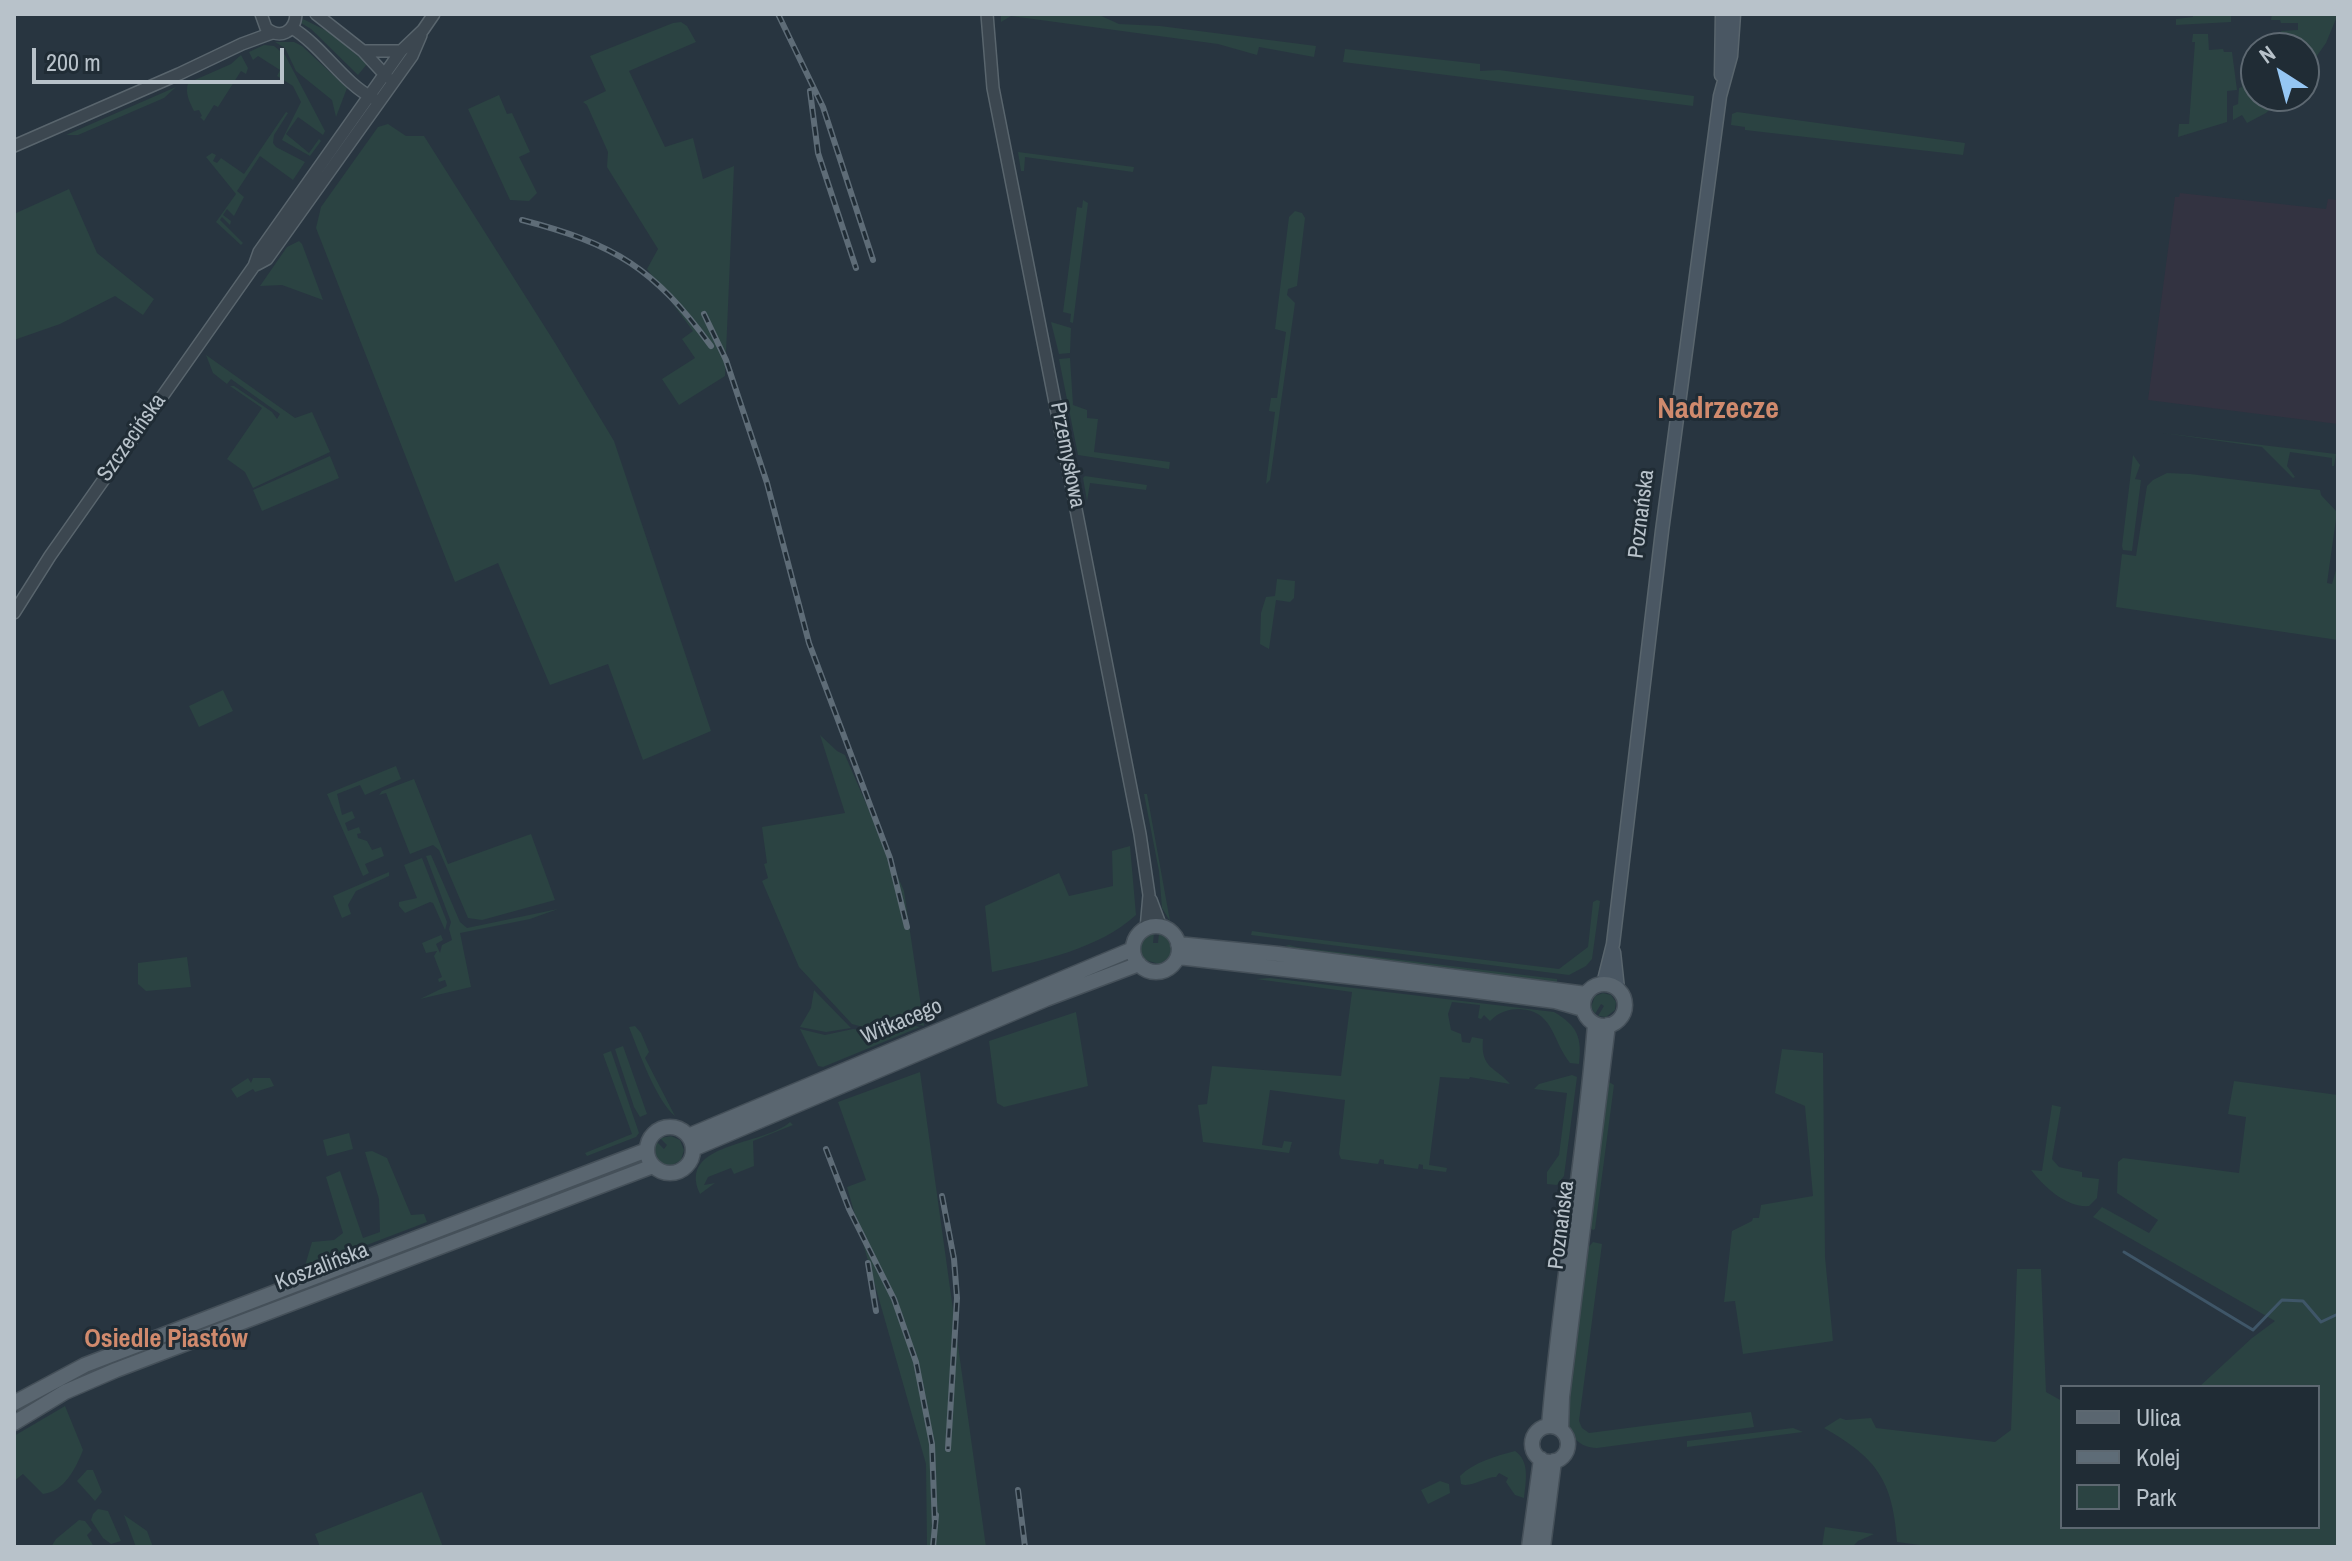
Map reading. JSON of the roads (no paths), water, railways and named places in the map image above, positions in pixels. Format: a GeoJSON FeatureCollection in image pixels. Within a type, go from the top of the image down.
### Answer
{"type":"FeatureCollection","features":[{"type":"Feature","properties":{"kind":"main road"},"geometry":{"type":"LineString","coordinates":[[1721,90],[1722,14]]}},
{"type":"Feature","properties":{"kind":"main road"},"geometry":{"type":"LineString","coordinates":[[1721,90],[1731,56],[1734,14]]}},
{"type":"Feature","properties":{"kind":"main road","name":"Poznańska"},"geometry":{"type":"LineString","coordinates":[[1603,984],[1613,944],[1661,538],[1721,90]]}},
{"type":"Feature","properties":{"kind":"main road"},"geometry":{"type":"LineString","coordinates":[[1161,927],[1172,933],[1178,951],[1174,964],[1161,971],[1146,969],[1139,964],[1133,949],[1139,934],[1146,929],[1161,927]]}},
{"type":"Feature","properties":{"kind":"main road","name":"Poznańska"},"geometry":{"type":"LineString","coordinates":[[1613,944],[1618,989]]}},
{"type":"Feature","properties":{"kind":"main road","name":"Witkacego"},"geometry":{"type":"LineString","coordinates":[[690,1142],[987,1017],[1133,949]]}},
{"type":"Feature","properties":{"kind":"main road"},"geometry":{"type":"LineString","coordinates":[[1178,951],[1278,954],[1584,1002],[1602,1025],[1615,1023],[1624,1013],[1625,1001],[1618,989],[1603,984],[1596,985],[1584,1002]]}},
{"type":"Feature","properties":{"kind":"main road","name":"Witkacego"},"geometry":{"type":"LineString","coordinates":[[987,1017],[1139,964]]}},
{"type":"Feature","properties":{"kind":"main road","name":"Poznańska"},"geometry":{"type":"LineString","coordinates":[[1555,1428],[1553,1364],[1602,1025]]}},
{"type":"Feature","properties":{"kind":"main road"},"geometry":{"type":"LineString","coordinates":[[674,1127],[690,1142],[689,1164],[677,1172],[664,1173],[653,1166],[647,1150],[650,1137],[660,1129],[674,1127]]}},
{"type":"Feature","properties":{"kind":"main road","name":"Koszalińska"},"geometry":{"type":"LineString","coordinates":[[14,1403],[85,1365],[647,1150]]}},
{"type":"Feature","properties":{"kind":"main road","name":"Koszalińska"},"geometry":{"type":"LineString","coordinates":[[14,1423],[55,1398],[116,1370],[653,1166]]}},
{"type":"Feature","properties":{"kind":"main road"},"geometry":{"type":"LineString","coordinates":[[1555,1428],[1568,1438],[1568,1449],[1565,1454],[1547,1460],[1534,1451],[1533,1440],[1539,1430],[1555,1428]]}},
{"type":"Feature","properties":{"kind":"main road"},"geometry":{"type":"LineString","coordinates":[[1529,1547],[1547,1460]]}},
{"type":"Feature","properties":{"kind":"main road"},"geometry":{"type":"LineString","coordinates":[[1543,1547],[1547,1460]]}},
{"type":"Feature","properties":{"kind":"street"},"geometry":{"type":"LineString","coordinates":[[14,146],[242,44],[272,33],[282,34],[292,28],[297,14],[328,23]]}},
{"type":"Feature","properties":{"kind":"street"},"geometry":{"type":"LineString","coordinates":[[316,14],[363,51],[388,78]]}},
{"type":"Feature","properties":{"kind":"street","name":"Szczecińska"},"geometry":{"type":"LineString","coordinates":[[14,613],[50,556],[254,266],[259,252],[375,98],[401,51],[423,30],[434,14]]}},
{"type":"Feature","properties":{"kind":"street","name":"Przemysłowa"},"geometry":{"type":"LineString","coordinates":[[987,14],[993,88],[1113,686],[1149,895],[1161,927]]}},
{"type":"Feature","properties":{"kind":"street"},"geometry":{"type":"LineString","coordinates":[[242,44],[262,18],[272,33]]}},
{"type":"Feature","properties":{"kind":"street"},"geometry":{"type":"LineString","coordinates":[[292,28],[375,98]]}},
{"type":"Feature","properties":{"kind":"street","name":"Szczecińska"},"geometry":{"type":"LineString","coordinates":[[388,78],[415,50],[423,30]]}},
{"type":"Feature","properties":{"kind":"street"},"geometry":{"type":"LineString","coordinates":[[363,51],[401,51]]}},
{"type":"Feature","properties":{"kind":"street","name":"Przemysłowa"},"geometry":{"type":"LineString","coordinates":[[1146,929],[1149,895]]}},
{"type":"Feature","properties":{"kind":"waterway"},"geometry":{"type":"LineString","coordinates":[[2124,1252],[2253,1330],[2282,1300],[2303,1301],[2321,1322],[2338,1314]]}},
{"type":"Feature","properties":{"kind":"railway"},"geometry":{"type":"LineString","coordinates":[[778,14],[823,107],[873,260]]}},
{"type":"Feature","properties":{"kind":"railway"},"geometry":{"type":"LineString","coordinates":[[810,91],[818,153],[856,268]]}},
{"type":"Feature","properties":{"kind":"railway"},"geometry":{"type":"LineString","coordinates":[[522,220],[583,239],[630,263],[670,297],[711,346]]}},
{"type":"Feature","properties":{"kind":"railway"},"geometry":{"type":"LineString","coordinates":[[704,314],[726,360],[767,483],[809,643],[890,858],[907,927]]}},
{"type":"Feature","properties":{"kind":"railway"},"geometry":{"type":"LineString","coordinates":[[826,1149],[849,1209],[894,1299],[916,1362],[932,1444],[935,1527]]}},
{"type":"Feature","properties":{"kind":"railway"},"geometry":{"type":"LineString","coordinates":[[942,1196],[954,1259],[957,1298],[948,1449]]}},
{"type":"Feature","properties":{"kind":"railway"},"geometry":{"type":"LineString","coordinates":[[868,1263],[876,1311]]}},
{"type":"Feature","properties":{"kind":"railway"},"geometry":{"type":"LineString","coordinates":[[1018,1490],[1025,1547]]}},
{"type":"Feature","properties":{"kind":"railway"},"geometry":{"type":"LineString","coordinates":[[933,1547],[936,1515]]}},
{"type":"Feature","properties":{"kind":"district","name":"Nadrzecze"},"geometry":{"type":"Point","coordinates":[1718,410]}},
{"type":"Feature","properties":{"kind":"district","name":"Osiedle Piastów"},"geometry":{"type":"Point","coordinates":[166,1340]}}]}
